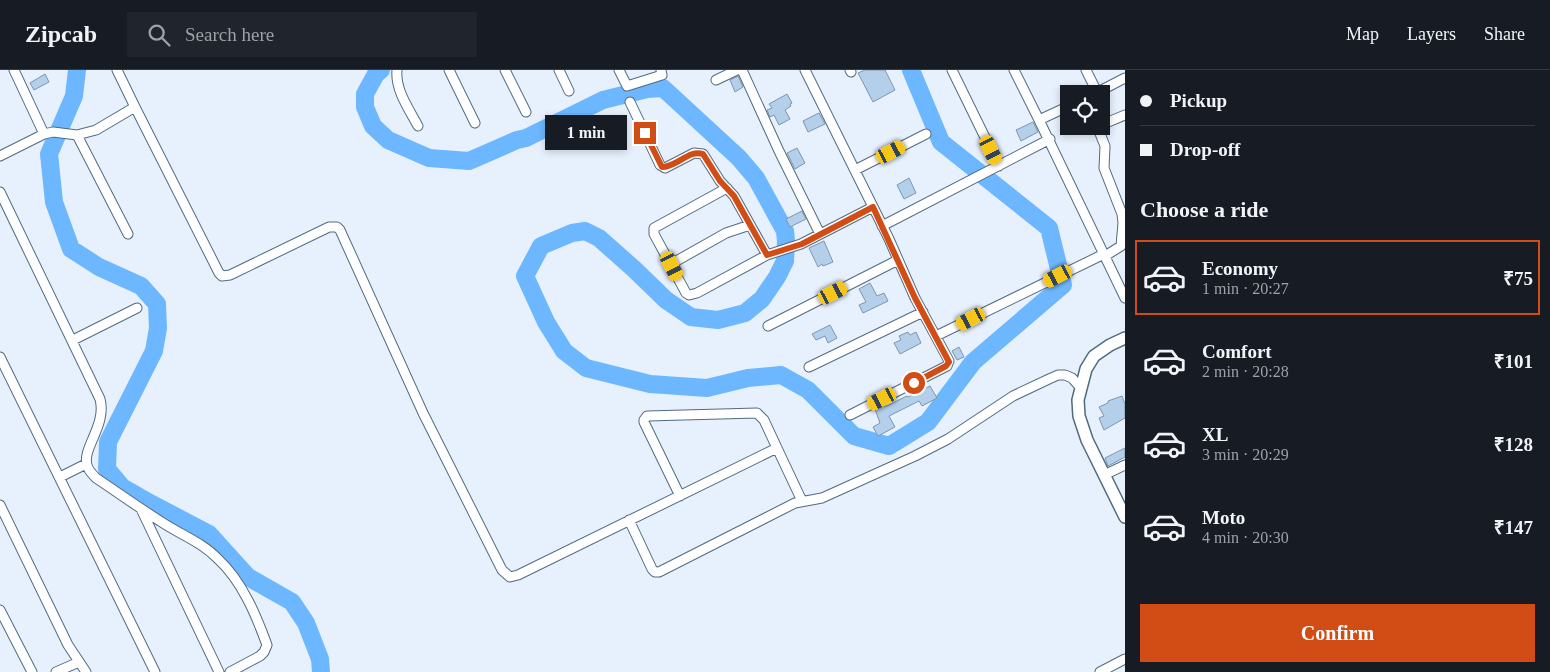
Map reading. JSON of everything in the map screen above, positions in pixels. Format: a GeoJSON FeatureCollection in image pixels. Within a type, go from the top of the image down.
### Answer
{"type":"FeatureCollection","features":[{"type":"Feature","properties":{"kind":"street"},"geometry":{"type":"LineString","coordinates":[[14,70],[48,133]]}},
{"type":"Feature","properties":{"kind":"street"},"geometry":{"type":"LineString","coordinates":[[117,70],[222,276],[230,275],[329,227],[336,227],[340,230],[423,413],[502,570],[510,577],[518,575],[778,448]]}},
{"type":"Feature","properties":{"kind":"street"},"geometry":{"type":"LineString","coordinates":[[397,70],[397,82],[401,94],[418,126]]}},
{"type":"Feature","properties":{"kind":"street"},"geometry":{"type":"LineString","coordinates":[[449,70],[475,123]]}},
{"type":"Feature","properties":{"kind":"street"},"geometry":{"type":"LineString","coordinates":[[505,70],[526,112]]}},
{"type":"Feature","properties":{"kind":"street"},"geometry":{"type":"LineString","coordinates":[[558,70],[569,91]]}},
{"type":"Feature","properties":{"kind":"street"},"geometry":{"type":"LineString","coordinates":[[619,70],[627,86],[662,75],[661,70]]}},
{"type":"Feature","properties":{"kind":"street"},"geometry":{"type":"LineString","coordinates":[[716,80],[736,70]]}},
{"type":"Feature","properties":{"kind":"street"},"geometry":{"type":"LineString","coordinates":[[742,70],[820,234]]}},
{"type":"Feature","properties":{"kind":"street"},"geometry":{"type":"LineString","coordinates":[[805,70],[949,362],[946,366],[850,415]]}},
{"type":"Feature","properties":{"kind":"street"},"geometry":{"type":"LineString","coordinates":[[952,70],[998,166]]}},
{"type":"Feature","properties":{"kind":"street"},"geometry":{"type":"LineString","coordinates":[[1014,70],[1050,140],[1125,298]]}},
{"type":"Feature","properties":{"kind":"street"},"geometry":{"type":"LineString","coordinates":[[1086,70],[1092,85]]}},
{"type":"Feature","properties":{"kind":"street"},"geometry":{"type":"LineString","coordinates":[[1110,86],[1125,78]]}},
{"type":"Feature","properties":{"kind":"street"},"geometry":{"type":"LineString","coordinates":[[630,102],[662,167],[668,167],[699,153],[707,158],[720,181],[734,196],[767,255]]}},
{"type":"Feature","properties":{"kind":"street"},"geometry":{"type":"LineString","coordinates":[[0,156],[48,133],[77,135],[96,130],[135,107]]}},
{"type":"Feature","properties":{"kind":"street"},"geometry":{"type":"LineString","coordinates":[[1039,120],[1060,110]]}},
{"type":"Feature","properties":{"kind":"street"},"geometry":{"type":"LineString","coordinates":[[1110,121],[1125,114]]}},
{"type":"Feature","properties":{"kind":"street"},"geometry":{"type":"LineString","coordinates":[[855,170],[926,134]]}},
{"type":"Feature","properties":{"kind":"street"},"geometry":{"type":"LineString","coordinates":[[77,135],[128,234]]}},
{"type":"Feature","properties":{"kind":"street"},"geometry":{"type":"LineString","coordinates":[[936,336],[1072,268],[1119,249],[1123,234],[1124,217],[1104,168],[1105,146],[1101,135]]}},
{"type":"Feature","properties":{"kind":"street"},"geometry":{"type":"LineString","coordinates":[[882,226],[1050,140]]}},
{"type":"Feature","properties":{"kind":"street"},"geometry":{"type":"LineString","coordinates":[[727,188],[654,228],[654,234],[686,293],[692,295],[767,255],[793,247],[873,207]]}},
{"type":"Feature","properties":{"kind":"street"},"geometry":{"type":"LineString","coordinates":[[0,192],[2,202],[73,340],[100,399],[102,416],[86,456],[86,464],[90,472],[160,522],[203,546],[231,572],[244,594],[267,645],[260,656],[230,672]]}},
{"type":"Feature","properties":{"kind":"street"},"geometry":{"type":"LineString","coordinates":[[671,264],[726,232],[750,225]]}},
{"type":"Feature","properties":{"kind":"street"},"geometry":{"type":"LineString","coordinates":[[768,326],[898,260]]}},
{"type":"Feature","properties":{"kind":"street"},"geometry":{"type":"LineString","coordinates":[[73,340],[137,308]]}},
{"type":"Feature","properties":{"kind":"street"},"geometry":{"type":"LineString","coordinates":[[809,367],[923,312]]}},
{"type":"Feature","properties":{"kind":"street"},"geometry":{"type":"LineString","coordinates":[[1125,338],[1094,356],[1086,369],[1078,400],[1082,427],[1125,518]]}},
{"type":"Feature","properties":{"kind":"street"},"geometry":{"type":"LineString","coordinates":[[0,357],[4,375],[60,476],[155,672]]}},
{"type":"Feature","properties":{"kind":"street"},"geometry":{"type":"LineString","coordinates":[[629,520],[652,569],[655,572],[659,572],[802,501],[814,501],[822,498],[915,456],[948,439],[1013,396],[1049,379],[1065,375],[1072,378],[1080,387]]}},
{"type":"Feature","properties":{"kind":"street"},"geometry":{"type":"LineString","coordinates":[[680,496],[644,422],[646,416],[757,413],[764,420],[802,501]]}},
{"type":"Feature","properties":{"kind":"street"},"geometry":{"type":"LineString","coordinates":[[60,476],[86,464]]}},
{"type":"Feature","properties":{"kind":"street"},"geometry":{"type":"LineString","coordinates":[[1104,475],[1125,465]]}},
{"type":"Feature","properties":{"kind":"street"},"geometry":{"type":"LineString","coordinates":[[0,505],[68,645],[86,672]]}},
{"type":"Feature","properties":{"kind":"street"},"geometry":{"type":"LineString","coordinates":[[141,508],[219,672]]}},
{"type":"Feature","properties":{"kind":"street"},"geometry":{"type":"LineString","coordinates":[[0,610],[32,672]]}},
{"type":"Feature","properties":{"kind":"street"},"geometry":{"type":"LineString","coordinates":[[1100,672],[1125,659]]}},
{"type":"Feature","properties":{"kind":"street"},"geometry":{"type":"LineString","coordinates":[[56,672],[78,662]]}},
{"type":"Feature","properties":{"kind":"building"},"geometry":{"type":"Polygon","coordinates":[[[865,70],[885,70],[895,90],[873,102],[858,73],[865,70]]]}},
{"type":"Feature","properties":{"kind":"building"},"geometry":{"type":"Polygon","coordinates":[[[45,74],[49,82],[34,90],[30,83],[45,74]]]}},
{"type":"Feature","properties":{"kind":"building"},"geometry":{"type":"Polygon","coordinates":[[[738,76],[743,87],[735,92],[730,80],[738,76]]]}},
{"type":"Feature","properties":{"kind":"building"},"geometry":{"type":"Polygon","coordinates":[[[787,94],[792,103],[785,110],[790,119],[779,125],[774,115],[770,117],[767,110],[772,108],[769,104],[787,94]]]}},
{"type":"Feature","properties":{"kind":"building"},"geometry":{"type":"Polygon","coordinates":[[[819,113],[825,124],[808,132],[803,121],[819,113]]]}},
{"type":"Feature","properties":{"kind":"building"},"geometry":{"type":"Polygon","coordinates":[[[1033,122],[1038,132],[1021,141],[1016,130],[1033,122]]]}},
{"type":"Feature","properties":{"kind":"building"},"geometry":{"type":"Polygon","coordinates":[[[797,148],[805,163],[795,169],[787,153],[797,148]]]}},
{"type":"Feature","properties":{"kind":"building"},"geometry":{"type":"Polygon","coordinates":[[[909,178],[916,193],[904,199],[897,185],[909,178]]]}},
{"type":"Feature","properties":{"kind":"building"},"geometry":{"type":"Polygon","coordinates":[[[802,211],[806,219],[790,227],[786,219],[802,211]]]}},
{"type":"Feature","properties":{"kind":"building"},"geometry":{"type":"Polygon","coordinates":[[[824,241],[833,262],[823,266],[822,264],[818,267],[809,248],[824,241]]]}},
{"type":"Feature","properties":{"kind":"building"},"geometry":{"type":"Polygon","coordinates":[[[870,283],[877,296],[884,293],[888,301],[863,313],[859,305],[866,302],[859,289],[870,283]]]}},
{"type":"Feature","properties":{"kind":"building"},"geometry":{"type":"Polygon","coordinates":[[[830,325],[837,338],[828,343],[825,336],[816,340],[812,334],[830,325]]]}},
{"type":"Feature","properties":{"kind":"building"},"geometry":{"type":"Polygon","coordinates":[[[908,332],[910,335],[916,332],[921,343],[900,354],[894,343],[901,340],[899,336],[908,332]]]}},
{"type":"Feature","properties":{"kind":"building"},"geometry":{"type":"Polygon","coordinates":[[[959,347],[964,357],[957,360],[952,351],[959,347]]]}},
{"type":"Feature","properties":{"kind":"building"},"geometry":{"type":"Polygon","coordinates":[[[930,386],[937,398],[922,406],[919,401],[889,416],[895,427],[878,436],[873,427],[880,423],[875,409],[887,406],[930,386]]]}},
{"type":"Feature","properties":{"kind":"building"},"geometry":{"type":"Polygon","coordinates":[[[1122,396],[1125,404],[1125,418],[1104,430],[1099,418],[1104,416],[1099,407],[1108,403],[1108,401],[1122,396]]]}},
{"type":"Feature","properties":{"kind":"building"},"geometry":{"type":"Polygon","coordinates":[[[1125,448],[1125,457],[1108,466],[1105,458],[1125,448]]]}},
{"type":"Feature","properties":{"kind":"waterway"},"geometry":{"type":"LineString","coordinates":[[77,70],[74,96],[49,154],[54,202],[71,249],[99,267],[141,286],[157,304],[158,328],[154,351],[108,442],[107,469],[122,487],[209,534],[248,577],[292,602],[306,623],[320,659],[321,672]]}},
{"type":"Feature","properties":{"kind":"waterway"},"geometry":{"type":"LineString","coordinates":[[381,70],[376,74],[365,94],[365,107],[373,126],[388,140],[429,158],[469,161],[517,140],[526,138],[603,100],[647,89],[663,88],[739,158],[756,178],[785,231],[785,261],[762,299],[745,313],[718,320],[691,317],[666,300],[599,238],[585,231],[572,233],[541,246],[525,276],[546,322],[564,351],[586,368],[650,384],[707,388],[748,378],[781,375],[808,390],[854,436],[889,446],[928,422],[973,362],[1063,285],[1049,228],[941,142],[911,70]]}},
{"type":"Feature","properties":{"kind":"route"},"geometry":{"type":"LineString","coordinates":[[645,133],[662,167],[668,167],[699,153],[707,158],[720,181],[734,196],[767,255],[802,244],[873,207],[915,298],[949,362],[946,366],[914,383]]}}]}
